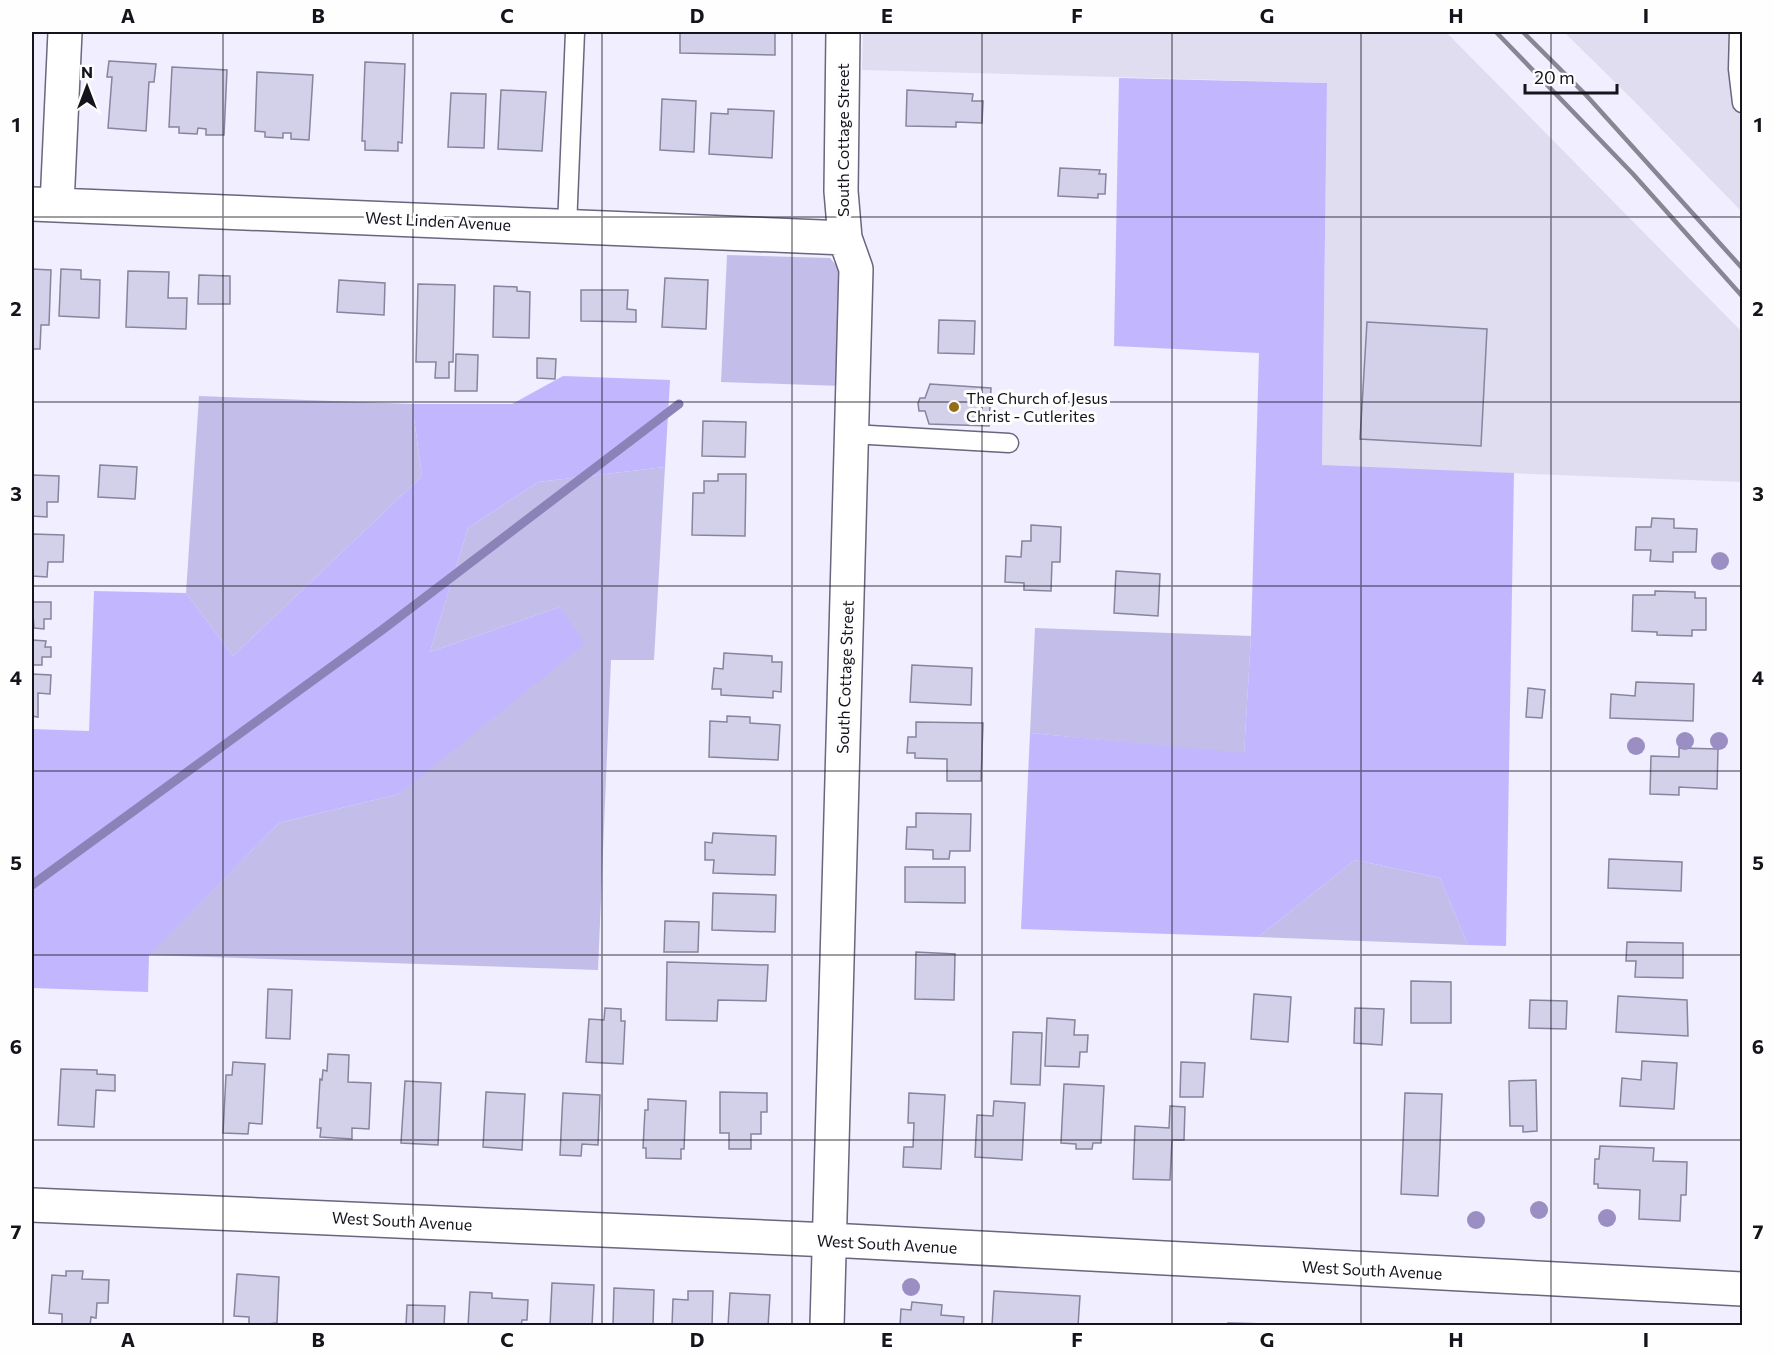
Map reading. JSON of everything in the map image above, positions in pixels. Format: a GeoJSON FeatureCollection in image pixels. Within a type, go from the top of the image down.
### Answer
{"type":"FeatureCollection","features":[{"type":"Feature","properties":{"kind":"street"},"geometry":{"type":"LineString","coordinates":[[44,204],[65,32]]}},
{"type":"Feature","properties":{"kind":"street","name":"South Cottage Street"},"geometry":{"type":"LineString","coordinates":[[827,1326],[856,269],[845,238],[841,191],[843,32]]}},
{"type":"Feature","properties":{"kind":"street","name":"West Linden Avenue"},"geometry":{"type":"LineString","coordinates":[[44,204],[845,238]]}},
{"type":"Feature","properties":{"kind":"street","name":"West South Avenue"},"geometry":{"type":"LineString","coordinates":[[32,1205],[830,1240],[1743,1289]]}},
{"type":"Feature","properties":{"kind":"lane"},"geometry":{"type":"LineString","coordinates":[[567,227],[575,32]]}},
{"type":"Feature","properties":{"kind":"lane"},"geometry":{"type":"LineString","coordinates":[[1739,32],[1738,69],[1743,103]]}},
{"type":"Feature","properties":{"kind":"lane"},"geometry":{"type":"LineString","coordinates":[[852,434],[1009,443]]}},
{"type":"Feature","properties":{"kind":"shaded area"},"geometry":{"type":"Polygon","coordinates":[[[863,32],[1446,32],[1742,332],[1742,482],[1322,466],[1327,83],[862,70],[863,32]]]}},
{"type":"Feature","properties":{"kind":"shaded area"},"geometry":{"type":"Polygon","coordinates":[[[1564,32],[1742,32],[1742,212],[1633,100],[1564,32]]]}},
{"type":"Feature","properties":{"kind":"shaded area"},"geometry":{"type":"Polygon","coordinates":[[[1119,78],[1327,83],[1322,465],[1514,473],[1506,946],[1468,945],[1440,878],[1355,860],[1258,937],[1021,929],[1030,733],[1244,753],[1251,636],[1259,353],[1114,346],[1119,78]]]}},
{"type":"Feature","properties":{"kind":"shaded area"},"geometry":{"type":"Polygon","coordinates":[[[727,255],[830,258],[842,272],[841,386],[721,382],[727,255]]]}},
{"type":"Feature","properties":{"kind":"shaded area"},"geometry":{"type":"Polygon","coordinates":[[[563,376],[670,380],[665,467],[538,482],[468,528],[430,652],[560,607],[585,644],[399,794],[279,823],[149,955],[148,992],[32,988],[32,729],[89,731],[94,591],[186,593],[233,656],[422,476],[412,404],[512,404],[563,376]]]}},
{"type":"Feature","properties":{"kind":"shaded area"},"geometry":{"type":"Polygon","coordinates":[[[199,396],[412,404],[422,476],[233,656],[186,593],[199,396]]]}},
{"type":"Feature","properties":{"kind":"shaded area"},"geometry":{"type":"Polygon","coordinates":[[[665,467],[654,660],[611,660],[598,970],[148,955],[279,823],[399,794],[560,607],[430,652],[468,528],[538,482],[665,467]]]}},
{"type":"Feature","properties":{"kind":"shaded area"},"geometry":{"type":"Polygon","coordinates":[[[1035,628],[1251,636],[1244,754],[1030,733],[1035,628]]]}},
{"type":"Feature","properties":{"kind":"shaded area"},"geometry":{"type":"Polygon","coordinates":[[[1355,860],[1440,878],[1468,945],[1258,937],[1355,860]]]}},
{"type":"Feature","properties":{"kind":"building"},"geometry":{"type":"Polygon","coordinates":[[[680,32],[775,32],[775,55],[680,53],[680,32]]]}},
{"type":"Feature","properties":{"kind":"building"},"geometry":{"type":"Polygon","coordinates":[[[109,61],[156,64],[154,82],[149,82],[146,131],[108,128],[112,77],[107,77],[109,61]]]}},
{"type":"Feature","properties":{"kind":"building"},"geometry":{"type":"Polygon","coordinates":[[[365,62],[405,64],[402,143],[398,142],[398,151],[365,150],[365,141],[362,141],[365,62]]]}},
{"type":"Feature","properties":{"kind":"building"},"geometry":{"type":"Polygon","coordinates":[[[172,67],[227,70],[224,135],[206,135],[206,129],[198,128],[197,134],[179,133],[179,127],[169,127],[172,67]]]}},
{"type":"Feature","properties":{"kind":"building"},"geometry":{"type":"Polygon","coordinates":[[[257,72],[313,75],[309,140],[291,139],[291,133],[283,133],[283,138],[265,137],[265,132],[255,131],[257,72]]]}},
{"type":"Feature","properties":{"kind":"building"},"geometry":{"type":"Polygon","coordinates":[[[501,90],[546,92],[542,151],[498,149],[501,90]]]}},
{"type":"Feature","properties":{"kind":"building"},"geometry":{"type":"Polygon","coordinates":[[[907,90],[973,94],[972,101],[983,101],[982,123],[956,122],[956,127],[906,126],[907,90]]]}},
{"type":"Feature","properties":{"kind":"building"},"geometry":{"type":"Polygon","coordinates":[[[451,93],[486,94],[484,148],[448,147],[451,93]]]}},
{"type":"Feature","properties":{"kind":"building"},"geometry":{"type":"Polygon","coordinates":[[[662,99],[696,101],[694,152],[660,150],[662,99]]]}},
{"type":"Feature","properties":{"kind":"building"},"geometry":{"type":"Polygon","coordinates":[[[728,109],[774,111],[772,158],[709,154],[711,113],[728,114],[728,109]]]}},
{"type":"Feature","properties":{"kind":"building"},"geometry":{"type":"Polygon","coordinates":[[[1060,168],[1100,170],[1099,174],[1106,174],[1105,194],[1098,194],[1098,198],[1058,196],[1060,168]]]}},
{"type":"Feature","properties":{"kind":"building"},"geometry":{"type":"Polygon","coordinates":[[[32,269],[51,270],[49,325],[41,325],[40,349],[32,349],[32,269]]]}},
{"type":"Feature","properties":{"kind":"building"},"geometry":{"type":"Polygon","coordinates":[[[61,269],[81,270],[81,279],[100,280],[99,318],[59,316],[61,269]]]}},
{"type":"Feature","properties":{"kind":"building"},"geometry":{"type":"Polygon","coordinates":[[[128,271],[169,272],[168,298],[187,298],[186,329],[126,327],[128,271]]]}},
{"type":"Feature","properties":{"kind":"building"},"geometry":{"type":"Polygon","coordinates":[[[199,275],[230,276],[230,304],[198,304],[199,275]]]}},
{"type":"Feature","properties":{"kind":"building"},"geometry":{"type":"Polygon","coordinates":[[[665,278],[708,280],[706,329],[662,327],[665,278]]]}},
{"type":"Feature","properties":{"kind":"building"},"geometry":{"type":"Polygon","coordinates":[[[339,280],[385,283],[384,315],[337,312],[339,280]]]}},
{"type":"Feature","properties":{"kind":"building"},"geometry":{"type":"Polygon","coordinates":[[[418,284],[455,285],[453,362],[449,362],[449,378],[435,378],[436,362],[416,362],[418,284]]]}},
{"type":"Feature","properties":{"kind":"building"},"geometry":{"type":"Polygon","coordinates":[[[494,286],[517,287],[517,291],[530,292],[529,338],[493,337],[494,286]]]}},
{"type":"Feature","properties":{"kind":"building"},"geometry":{"type":"Polygon","coordinates":[[[581,290],[628,290],[627,309],[636,310],[636,322],[581,321],[581,290]]]}},
{"type":"Feature","properties":{"kind":"building"},"geometry":{"type":"Polygon","coordinates":[[[939,320],[975,321],[974,354],[938,353],[939,320]]]}},
{"type":"Feature","properties":{"kind":"building"},"geometry":{"type":"Polygon","coordinates":[[[1367,322],[1487,329],[1481,446],[1360,439],[1367,322]]]}},
{"type":"Feature","properties":{"kind":"building"},"geometry":{"type":"Polygon","coordinates":[[[456,354],[478,355],[477,391],[455,391],[456,354]]]}},
{"type":"Feature","properties":{"kind":"building"},"geometry":{"type":"Polygon","coordinates":[[[537,358],[556,359],[555,379],[537,378],[537,358]]]}},
{"type":"Feature","properties":{"kind":"building","name":"The Church of Jesus Christ - Cutlerites"},"geometry":{"type":"Polygon","coordinates":[[[930,384],[991,388],[989,426],[929,424],[925,411],[919,411],[918,403],[920,398],[925,398],[930,384]]]}},
{"type":"Feature","properties":{"kind":"building"},"geometry":{"type":"Polygon","coordinates":[[[703,421],[746,422],[745,457],[702,456],[703,421]]]}},
{"type":"Feature","properties":{"kind":"building"},"geometry":{"type":"Polygon","coordinates":[[[100,465],[137,467],[135,499],[98,497],[100,465]]]}},
{"type":"Feature","properties":{"kind":"building"},"geometry":{"type":"Polygon","coordinates":[[[718,474],[746,474],[745,536],[692,535],[693,493],[704,493],[704,481],[718,481],[718,474]]]}},
{"type":"Feature","properties":{"kind":"building"},"geometry":{"type":"Polygon","coordinates":[[[32,475],[59,476],[58,502],[47,502],[47,517],[32,516],[32,475]]]}},
{"type":"Feature","properties":{"kind":"building"},"geometry":{"type":"Polygon","coordinates":[[[1652,518],[1674,519],[1674,528],[1697,529],[1696,552],[1673,552],[1673,562],[1650,561],[1651,550],[1635,550],[1636,527],[1651,527],[1652,518]]]}},
{"type":"Feature","properties":{"kind":"building"},"geometry":{"type":"Polygon","coordinates":[[[1031,525],[1061,527],[1060,562],[1052,562],[1051,591],[1024,590],[1024,583],[1005,582],[1006,556],[1021,557],[1022,541],[1031,541],[1031,525]]]}},
{"type":"Feature","properties":{"kind":"building"},"geometry":{"type":"Polygon","coordinates":[[[32,534],[64,535],[63,562],[48,562],[47,577],[32,576],[32,534]]]}},
{"type":"Feature","properties":{"kind":"building"},"geometry":{"type":"Polygon","coordinates":[[[1116,571],[1160,574],[1158,616],[1114,613],[1116,571]]]}},
{"type":"Feature","properties":{"kind":"building"},"geometry":{"type":"Polygon","coordinates":[[[1655,591],[1695,592],[1695,598],[1706,598],[1706,630],[1692,630],[1692,636],[1657,635],[1657,632],[1632,631],[1633,595],[1655,595],[1655,591]]]}},
{"type":"Feature","properties":{"kind":"building"},"geometry":{"type":"Polygon","coordinates":[[[32,602],[51,602],[51,619],[44,619],[44,629],[34,628],[32,602]]]}},
{"type":"Feature","properties":{"kind":"building"},"geometry":{"type":"Polygon","coordinates":[[[32,640],[46,641],[45,647],[51,647],[51,657],[42,657],[42,665],[32,665],[32,640]]]}},
{"type":"Feature","properties":{"kind":"building"},"geometry":{"type":"Polygon","coordinates":[[[724,653],[772,656],[772,662],[782,662],[781,692],[773,691],[773,698],[721,695],[721,689],[712,689],[714,668],[723,669],[724,653]]]}},
{"type":"Feature","properties":{"kind":"building"},"geometry":{"type":"Polygon","coordinates":[[[912,665],[972,668],[971,705],[910,702],[912,665]]]}},
{"type":"Feature","properties":{"kind":"building"},"geometry":{"type":"Polygon","coordinates":[[[32,674],[51,675],[50,694],[38,693],[38,717],[32,716],[32,674]]]}},
{"type":"Feature","properties":{"kind":"building"},"geometry":{"type":"Polygon","coordinates":[[[1636,682],[1694,684],[1693,721],[1610,718],[1611,694],[1635,696],[1636,682]]]}},
{"type":"Feature","properties":{"kind":"building"},"geometry":{"type":"Polygon","coordinates":[[[1528,688],[1545,690],[1542,718],[1526,717],[1528,688]]]}},
{"type":"Feature","properties":{"kind":"building"},"geometry":{"type":"Polygon","coordinates":[[[727,716],[750,717],[750,723],[780,725],[778,760],[709,757],[710,721],[727,722],[727,716]]]}},
{"type":"Feature","properties":{"kind":"building"},"geometry":{"type":"Polygon","coordinates":[[[916,722],[983,723],[981,781],[947,781],[947,759],[915,758],[915,753],[907,753],[908,737],[916,737],[916,722]]]}},
{"type":"Feature","properties":{"kind":"building"},"geometry":{"type":"Polygon","coordinates":[[[1679,748],[1718,749],[1717,789],[1679,787],[1679,795],[1650,794],[1651,756],[1679,757],[1679,748]]]}},
{"type":"Feature","properties":{"kind":"building"},"geometry":{"type":"Polygon","coordinates":[[[916,813],[971,814],[970,851],[950,851],[949,859],[933,859],[933,850],[906,849],[907,827],[916,827],[916,813]]]}},
{"type":"Feature","properties":{"kind":"building"},"geometry":{"type":"Polygon","coordinates":[[[713,833],[776,836],[775,875],[713,873],[714,860],[705,860],[705,842],[712,843],[713,833]]]}},
{"type":"Feature","properties":{"kind":"building"},"geometry":{"type":"Polygon","coordinates":[[[1609,859],[1682,862],[1681,891],[1608,888],[1609,859]]]}},
{"type":"Feature","properties":{"kind":"building"},"geometry":{"type":"Polygon","coordinates":[[[905,867],[965,867],[965,903],[905,902],[905,867]]]}},
{"type":"Feature","properties":{"kind":"building"},"geometry":{"type":"Polygon","coordinates":[[[713,893],[776,895],[775,932],[712,930],[713,893]]]}},
{"type":"Feature","properties":{"kind":"building"},"geometry":{"type":"Polygon","coordinates":[[[665,921],[699,922],[698,952],[664,952],[665,921]]]}},
{"type":"Feature","properties":{"kind":"building"},"geometry":{"type":"Polygon","coordinates":[[[1627,942],[1683,943],[1683,978],[1635,977],[1636,961],[1626,961],[1627,942]]]}},
{"type":"Feature","properties":{"kind":"building"},"geometry":{"type":"Polygon","coordinates":[[[916,952],[955,954],[954,1000],[915,999],[916,952]]]}},
{"type":"Feature","properties":{"kind":"building"},"geometry":{"type":"Polygon","coordinates":[[[667,962],[768,965],[766,1001],[718,1000],[717,1021],[666,1020],[667,962]]]}},
{"type":"Feature","properties":{"kind":"building"},"geometry":{"type":"Polygon","coordinates":[[[1411,981],[1451,982],[1451,1023],[1411,1023],[1411,981]]]}},
{"type":"Feature","properties":{"kind":"building"},"geometry":{"type":"Polygon","coordinates":[[[268,989],[292,990],[290,1039],[266,1038],[268,989]]]}},
{"type":"Feature","properties":{"kind":"building"},"geometry":{"type":"Polygon","coordinates":[[[1254,994],[1291,997],[1288,1042],[1251,1039],[1254,994]]]}},
{"type":"Feature","properties":{"kind":"building"},"geometry":{"type":"Polygon","coordinates":[[[1618,996],[1687,1000],[1688,1036],[1616,1032],[1618,996]]]}},
{"type":"Feature","properties":{"kind":"building"},"geometry":{"type":"Polygon","coordinates":[[[1530,1000],[1567,1001],[1566,1029],[1529,1028],[1530,1000]]]}},
{"type":"Feature","properties":{"kind":"building"},"geometry":{"type":"Polygon","coordinates":[[[605,1008],[621,1009],[621,1021],[625,1021],[623,1064],[586,1062],[589,1019],[604,1020],[605,1008]]]}},
{"type":"Feature","properties":{"kind":"building"},"geometry":{"type":"Polygon","coordinates":[[[1355,1008],[1384,1009],[1382,1045],[1354,1043],[1355,1008]]]}},
{"type":"Feature","properties":{"kind":"building"},"geometry":{"type":"Polygon","coordinates":[[[1047,1018],[1075,1020],[1074,1035],[1088,1035],[1087,1052],[1080,1052],[1079,1067],[1045,1066],[1047,1018]]]}},
{"type":"Feature","properties":{"kind":"building"},"geometry":{"type":"Polygon","coordinates":[[[1013,1032],[1042,1033],[1040,1085],[1011,1084],[1013,1032]]]}},
{"type":"Feature","properties":{"kind":"building"},"geometry":{"type":"Polygon","coordinates":[[[328,1054],[349,1055],[348,1082],[371,1083],[369,1129],[352,1128],[352,1139],[320,1137],[321,1128],[317,1128],[320,1079],[322,1080],[323,1070],[327,1071],[328,1054]]]}},
{"type":"Feature","properties":{"kind":"building"},"geometry":{"type":"Polygon","coordinates":[[[1642,1061],[1677,1063],[1674,1109],[1620,1106],[1622,1078],[1641,1080],[1642,1061]]]}},
{"type":"Feature","properties":{"kind":"building"},"geometry":{"type":"Polygon","coordinates":[[[233,1062],[265,1064],[262,1124],[249,1123],[248,1134],[223,1133],[226,1075],[232,1075],[233,1062]]]}},
{"type":"Feature","properties":{"kind":"building"},"geometry":{"type":"Polygon","coordinates":[[[1181,1062],[1205,1063],[1203,1097],[1180,1097],[1181,1062]]]}},
{"type":"Feature","properties":{"kind":"building"},"geometry":{"type":"Polygon","coordinates":[[[61,1069],[97,1070],[97,1074],[115,1075],[115,1091],[96,1090],[94,1127],[58,1125],[61,1069]]]}},
{"type":"Feature","properties":{"kind":"building"},"geometry":{"type":"Polygon","coordinates":[[[1536,1080],[1537,1131],[1523,1132],[1523,1126],[1510,1126],[1509,1081],[1536,1080]]]}},
{"type":"Feature","properties":{"kind":"building"},"geometry":{"type":"Polygon","coordinates":[[[405,1081],[441,1083],[438,1145],[401,1143],[405,1081]]]}},
{"type":"Feature","properties":{"kind":"building"},"geometry":{"type":"Polygon","coordinates":[[[1064,1084],[1104,1086],[1101,1143],[1093,1143],[1092,1149],[1076,1149],[1076,1144],[1061,1143],[1064,1084]]]}},
{"type":"Feature","properties":{"kind":"building"},"geometry":{"type":"Polygon","coordinates":[[[486,1092],[525,1094],[522,1150],[483,1147],[486,1092]]]}},
{"type":"Feature","properties":{"kind":"building"},"geometry":{"type":"Polygon","coordinates":[[[720,1092],[767,1093],[767,1112],[761,1112],[761,1134],[751,1134],[751,1149],[729,1149],[729,1133],[720,1133],[720,1092]]]}},
{"type":"Feature","properties":{"kind":"building"},"geometry":{"type":"Polygon","coordinates":[[[563,1093],[600,1095],[598,1145],[582,1144],[581,1156],[560,1155],[563,1093]]]}},
{"type":"Feature","properties":{"kind":"building"},"geometry":{"type":"Polygon","coordinates":[[[909,1093],[945,1095],[941,1169],[903,1167],[904,1147],[913,1147],[914,1123],[908,1123],[909,1093]]]}},
{"type":"Feature","properties":{"kind":"building"},"geometry":{"type":"Polygon","coordinates":[[[1405,1093],[1442,1094],[1438,1196],[1401,1194],[1405,1093]]]}},
{"type":"Feature","properties":{"kind":"building"},"geometry":{"type":"Polygon","coordinates":[[[648,1099],[686,1101],[684,1149],[681,1149],[681,1159],[646,1158],[646,1148],[643,1148],[645,1110],[648,1110],[648,1099]]]}},
{"type":"Feature","properties":{"kind":"building"},"geometry":{"type":"Polygon","coordinates":[[[994,1101],[1025,1103],[1022,1160],[975,1157],[977,1115],[993,1116],[994,1101]]]}},
{"type":"Feature","properties":{"kind":"building"},"geometry":{"type":"Polygon","coordinates":[[[1170,1106],[1185,1107],[1184,1140],[1172,1140],[1170,1180],[1133,1179],[1135,1126],[1169,1128],[1170,1106]]]}},
{"type":"Feature","properties":{"kind":"building"},"geometry":{"type":"Polygon","coordinates":[[[1600,1146],[1654,1148],[1653,1161],[1687,1162],[1686,1195],[1681,1195],[1680,1221],[1639,1219],[1640,1190],[1598,1188],[1598,1184],[1594,1184],[1595,1159],[1599,1159],[1600,1146]]]}},
{"type":"Feature","properties":{"kind":"building"},"geometry":{"type":"Polygon","coordinates":[[[66,1271],[83,1271],[82,1279],[109,1280],[108,1303],[97,1303],[96,1318],[91,1317],[90,1326],[62,1326],[62,1314],[49,1313],[52,1275],[66,1276],[66,1271]]]}},
{"type":"Feature","properties":{"kind":"building"},"geometry":{"type":"Polygon","coordinates":[[[237,1274],[279,1277],[277,1323],[249,1326],[249,1317],[234,1316],[237,1274]]]}},
{"type":"Feature","properties":{"kind":"building"},"geometry":{"type":"Polygon","coordinates":[[[552,1283],[594,1285],[592,1326],[550,1326],[552,1283]]]}},
{"type":"Feature","properties":{"kind":"building"},"geometry":{"type":"Polygon","coordinates":[[[614,1288],[654,1290],[653,1326],[613,1326],[614,1288]]]}},
{"type":"Feature","properties":{"kind":"building"},"geometry":{"type":"Polygon","coordinates":[[[688,1291],[713,1291],[712,1326],[672,1326],[673,1299],[688,1300],[688,1291]]]}},
{"type":"Feature","properties":{"kind":"building"},"geometry":{"type":"Polygon","coordinates":[[[994,1291],[1080,1296],[1078,1326],[992,1326],[994,1291]]]}},
{"type":"Feature","properties":{"kind":"building"},"geometry":{"type":"Polygon","coordinates":[[[470,1292],[492,1293],[492,1298],[528,1300],[527,1320],[522,1320],[521,1326],[468,1326],[470,1292]]]}},
{"type":"Feature","properties":{"kind":"building"},"geometry":{"type":"Polygon","coordinates":[[[730,1293],[770,1295],[768,1326],[728,1326],[730,1293]]]}},
{"type":"Feature","properties":{"kind":"building"},"geometry":{"type":"Polygon","coordinates":[[[912,1302],[942,1305],[941,1315],[964,1317],[963,1326],[900,1326],[901,1309],[911,1310],[912,1302]]]}},
{"type":"Feature","properties":{"kind":"building"},"geometry":{"type":"Polygon","coordinates":[[[407,1305],[445,1306],[444,1326],[406,1326],[407,1305]]]}},
{"type":"Feature","properties":{"kind":"building"},"geometry":{"type":"Polygon","coordinates":[[[1228,1323],[1267,1324],[1267,1326],[1227,1326],[1228,1323]]]}},
{"type":"Feature","properties":{"kind":"waterway"},"geometry":{"type":"LineString","coordinates":[[32,885],[382,630],[679,404]]}},
{"type":"Feature","properties":{"kind":"railway"},"geometry":{"type":"LineString","coordinates":[[1496,32],[1633,174],[1742,296]]}},
{"type":"Feature","properties":{"kind":"railway"},"geometry":{"type":"LineString","coordinates":[[1523,32],[1586,95],[1742,268]]}},
{"type":"Feature","properties":{"kind":"place","name":"The Church of Jesus Christ - Cutlerites"},"geometry":{"type":"Point","coordinates":[954,407]}}]}
